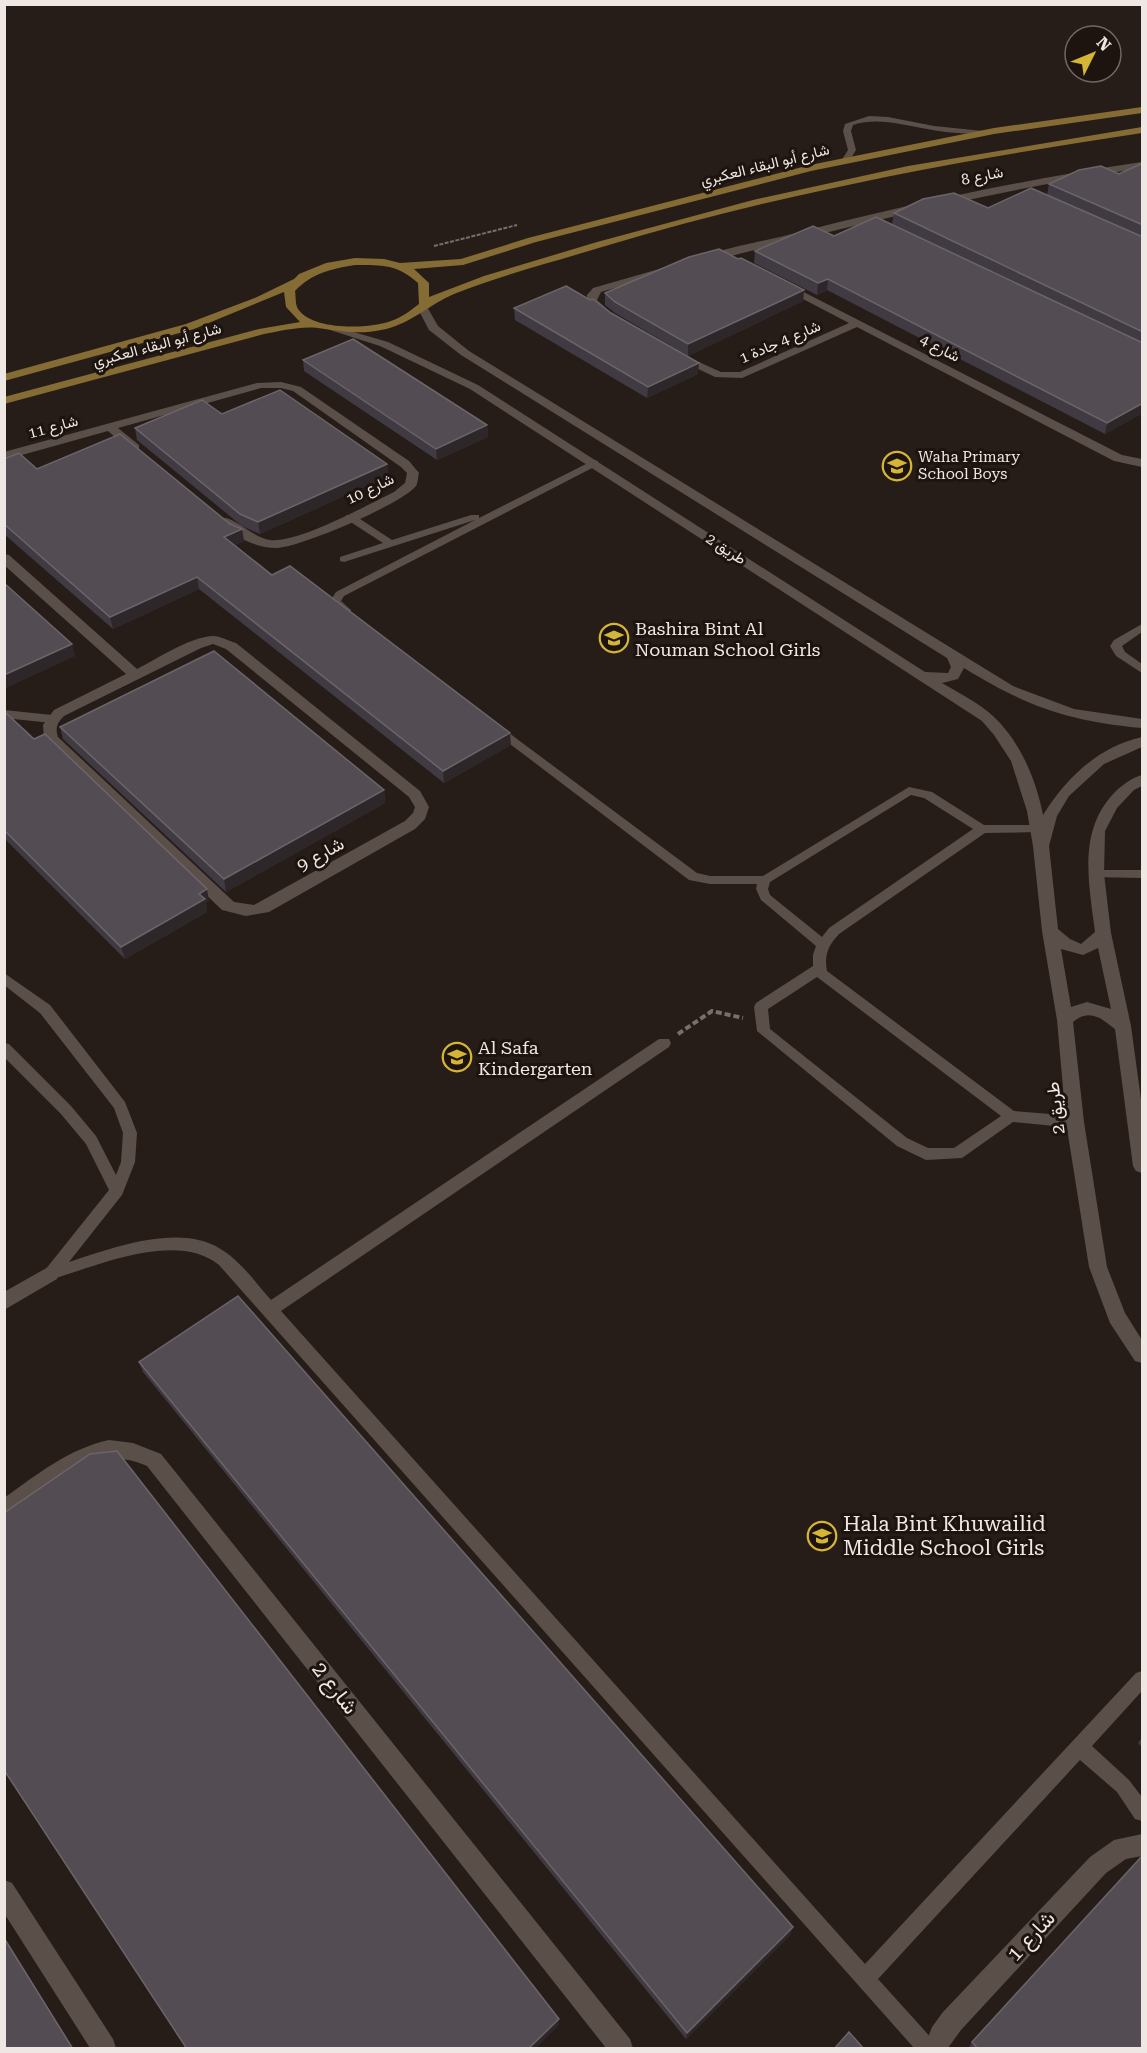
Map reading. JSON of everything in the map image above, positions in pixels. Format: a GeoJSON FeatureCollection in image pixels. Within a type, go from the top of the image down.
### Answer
{"type":"FeatureCollection","features":[{"type":"Feature","properties":{"kind":"main road","name":"شارع أبو البقاء العكبري"},"geometry":{"type":"LineString","coordinates":[[4,378],[252,305],[312,271],[335,263],[372,261],[399,266],[444,265],[463,262],[532,240],[845,161],[983,133],[1143,110]]}},
{"type":"Feature","properties":{"kind":"main road","name":"شارع أبو البقاء العكبري"},"geometry":{"type":"LineString","coordinates":[[4,401],[262,331],[298,325],[353,330],[394,324],[410,316],[423,305],[491,277],[690,219],[839,182],[1006,150],[1140,131]]}},
{"type":"Feature","properties":{"kind":"main road"},"geometry":{"type":"LineString","coordinates":[[839,182],[828,181],[821,177],[821,173],[902,153],[915,146]]}},
{"type":"Feature","properties":{"kind":"main road"},"geometry":{"type":"LineString","coordinates":[[399,266],[414,273],[424,282],[428,293],[423,305]]}},
{"type":"Feature","properties":{"kind":"main road"},"geometry":{"type":"LineString","coordinates":[[295,282],[289,292],[288,302],[293,311],[319,326]]}},
{"type":"Feature","properties":{"kind":"street","name":"شارع 8"},"geometry":{"type":"LineString","coordinates":[[725,254],[864,218],[1011,185],[1143,165]]}},
{"type":"Feature","properties":{"kind":"street"},"geometry":{"type":"LineString","coordinates":[[1011,185],[1031,194]]}},
{"type":"Feature","properties":{"kind":"street"},"geometry":{"type":"LineString","coordinates":[[864,218],[885,228]]}},
{"type":"Feature","properties":{"kind":"street"},"geometry":{"type":"LineString","coordinates":[[616,320],[592,301],[592,295],[597,290],[725,254],[745,265]]}},
{"type":"Feature","properties":{"kind":"street","name":"شارع 4"},"geometry":{"type":"LineString","coordinates":[[776,281],[1118,458],[1143,464]]}},
{"type":"Feature","properties":{"kind":"street","name":"طريق 2"},"geometry":{"type":"LineString","coordinates":[[423,305],[432,328],[465,353],[1008,689],[1058,711],[1089,718],[1143,723]]}},
{"type":"Feature","properties":{"kind":"street","name":"شارع 4 جادة 1"},"geometry":{"type":"LineString","coordinates":[[673,352],[710,372],[724,376],[742,375],[856,324]]}},
{"type":"Feature","properties":{"kind":"street","name":"طريق 2"},"geometry":{"type":"LineString","coordinates":[[333,328],[384,344],[474,387],[924,675],[987,718],[1008,742],[1029,783],[1039,828],[1050,931],[1065,1020],[1075,1122],[1098,1267],[1117,1317],[1143,1355]]}},
{"type":"Feature","properties":{"kind":"street","name":"شارع 10"},"geometry":{"type":"LineString","coordinates":[[110,427],[261,385],[280,385],[297,389],[405,464],[413,473],[414,478],[408,489],[294,543],[277,545],[250,539],[219,516]]}},
{"type":"Feature","properties":{"kind":"street"},"geometry":{"type":"LineString","coordinates":[[110,427],[146,457]]}},
{"type":"Feature","properties":{"kind":"street","name":"شارع 11"},"geometry":{"type":"LineString","coordinates":[[4,456],[110,427]]}},
{"type":"Feature","properties":{"kind":"street"},"geometry":{"type":"LineString","coordinates":[[630,486],[627,477],[631,474],[642,470],[659,472]]}},
{"type":"Feature","properties":{"kind":"street"},"geometry":{"type":"LineString","coordinates":[[4,558],[135,675]]}},
{"type":"Feature","properties":{"kind":"street","name":"شارع 9"},"geometry":{"type":"LineString","coordinates":[[205,641],[222,641],[415,794],[422,807],[420,815],[410,825],[263,908],[244,911],[228,906],[51,739],[48,732],[52,719],[205,641]]}},
{"type":"Feature","properties":{"kind":"street"},"geometry":{"type":"LineString","coordinates":[[924,675],[946,679],[953,676],[958,667],[954,657]]}},
{"type":"Feature","properties":{"kind":"street","name":"طريق 2"},"geometry":{"type":"LineString","coordinates":[[1041,846],[1050,816],[1064,793],[1078,778],[1099,761],[1143,742]]}},
{"type":"Feature","properties":{"kind":"street"},"geometry":{"type":"LineString","coordinates":[[1143,780],[1129,787],[1111,805],[1098,831],[1096,874],[1103,933],[1123,1026],[1143,1166]]}},
{"type":"Feature","properties":{"kind":"street"},"geometry":{"type":"LineString","coordinates":[[1050,931],[1070,949],[1085,951],[1093,946],[1103,933]]}},
{"type":"Feature","properties":{"kind":"street"},"geometry":{"type":"LineString","coordinates":[[1065,1020],[1072,1011],[1083,1008],[1110,1016],[1123,1026]]}},
{"type":"Feature","properties":{"kind":"street"},"geometry":{"type":"LineString","coordinates":[[4,1302],[50,1274]]}},
{"type":"Feature","properties":{"kind":"street","name":"شارع 2"},"geometry":{"type":"LineString","coordinates":[[4,1510],[78,1459],[110,1449],[135,1452],[154,1460],[621,2049]]}},
{"type":"Feature","properties":{"kind":"street","name":"شارع 1"},"geometry":{"type":"LineString","coordinates":[[936,2049],[941,2036],[952,2021],[1098,1865],[1122,1848],[1143,1845]]}},
{"type":"Feature","properties":{"kind":"street"},"geometry":{"type":"LineString","coordinates":[[4,1892],[104,2049]]}},
{"type":"Feature","properties":{"kind":"lane"},"geometry":{"type":"LineString","coordinates":[[845,161],[852,150],[847,131],[849,124],[874,117],[887,117],[938,129],[983,133]]}},
{"type":"Feature","properties":{"kind":"lane"},"geometry":{"type":"LineString","coordinates":[[356,619],[335,601],[340,594],[594,464]]}},
{"type":"Feature","properties":{"kind":"lane"},"geometry":{"type":"LineString","coordinates":[[344,559],[514,504]]}},
{"type":"Feature","properties":{"kind":"lane"},"geometry":{"type":"LineString","coordinates":[[350,517],[391,544]]}},
{"type":"Feature","properties":{"kind":"lane"},"geometry":{"type":"LineString","coordinates":[[1143,627],[1118,642],[1116,646],[1120,654],[1143,669]]}},
{"type":"Feature","properties":{"kind":"lane"},"geometry":{"type":"LineString","coordinates":[[4,714],[52,719]]}},
{"type":"Feature","properties":{"kind":"lane"},"geometry":{"type":"LineString","coordinates":[[486,720],[693,878],[765,880],[909,791],[928,795],[982,829],[1039,828]]}},
{"type":"Feature","properties":{"kind":"lane"},"geometry":{"type":"LineString","coordinates":[[982,829],[834,932],[822,944],[817,959],[821,973],[1011,1116],[1075,1122]]}},
{"type":"Feature","properties":{"kind":"lane"},"geometry":{"type":"LineString","coordinates":[[1096,874],[1143,874]]}},
{"type":"Feature","properties":{"kind":"lane"},"geometry":{"type":"LineString","coordinates":[[765,880],[762,889],[765,897],[822,944]]}},
{"type":"Feature","properties":{"kind":"lane"},"geometry":{"type":"LineString","coordinates":[[820,968],[761,1007],[764,1031],[902,1142],[926,1155],[957,1154],[1011,1116]]}},
{"type":"Feature","properties":{"kind":"lane"},"geometry":{"type":"LineString","coordinates":[[4,978],[45,1009],[120,1106],[130,1133],[128,1162],[117,1191],[50,1274]]}},
{"type":"Feature","properties":{"kind":"lane"},"geometry":{"type":"LineString","coordinates":[[271,1309],[664,1044]]}},
{"type":"Feature","properties":{"kind":"lane"},"geometry":{"type":"LineString","coordinates":[[4,1048],[66,1110],[91,1140],[117,1191]]}},
{"type":"Feature","properties":{"kind":"lane"},"geometry":{"type":"LineString","coordinates":[[50,1274],[150,1246],[183,1243],[210,1250],[233,1268],[927,2049]]}},
{"type":"Feature","properties":{"kind":"lane"},"geometry":{"type":"LineString","coordinates":[[865,1979],[1143,1679]]}},
{"type":"Feature","properties":{"kind":"lane"},"geometry":{"type":"LineString","coordinates":[[1079,1747],[1123,1786],[1143,1812]]}},
{"type":"Feature","properties":{"kind":"path"},"geometry":{"type":"LineString","coordinates":[[664,1044],[712,1011],[762,1022]]}},
{"type":"Feature","properties":{"kind":"building"},"geometry":{"type":"Polygon","coordinates":[[[1143,163],[1143,225],[1049,184],[1079,170],[1101,166],[1119,174],[1143,163]]]}},
{"type":"Feature","properties":{"kind":"building"},"geometry":{"type":"Polygon","coordinates":[[[1031,188],[1143,237],[1143,332],[894,213],[923,199],[954,193],[988,208],[1031,188]]]}},
{"type":"Feature","properties":{"kind":"building"},"geometry":{"type":"Polygon","coordinates":[[[876,217],[1143,343],[1143,403],[1107,423],[828,279],[818,283],[755,251],[813,226],[834,236],[876,217]]]}},
{"type":"Feature","properties":{"kind":"building"},"geometry":{"type":"Polygon","coordinates":[[[719,249],[804,290],[688,344],[615,302],[605,293],[689,257],[719,249]]]}},
{"type":"Feature","properties":{"kind":"building"},"geometry":{"type":"Polygon","coordinates":[[[566,286],[590,300],[593,299],[611,313],[699,363],[648,387],[514,308],[566,286]]]}},
{"type":"Feature","properties":{"kind":"building"},"geometry":{"type":"Polygon","coordinates":[[[353,339],[487,425],[436,449],[303,360],[353,339]]]}},
{"type":"Feature","properties":{"kind":"building"},"geometry":{"type":"Polygon","coordinates":[[[280,390],[387,464],[258,522],[240,514],[135,428],[202,400],[222,414],[280,390]]]}},
{"type":"Feature","properties":{"kind":"building"},"geometry":{"type":"Polygon","coordinates":[[[120,434],[230,524],[242,529],[224,537],[272,575],[290,566],[510,733],[443,771],[197,577],[110,617],[4,524],[4,459],[19,453],[37,469],[120,434]]]}},
{"type":"Feature","properties":{"kind":"building"},"geometry":{"type":"Polygon","coordinates":[[[4,583],[72,644],[4,675],[4,583]]]}},
{"type":"Feature","properties":{"kind":"building"},"geometry":{"type":"Polygon","coordinates":[[[214,651],[384,790],[224,879],[60,727],[214,651]]]}},
{"type":"Feature","properties":{"kind":"building"},"geometry":{"type":"Polygon","coordinates":[[[4,711],[34,739],[45,734],[207,889],[199,894],[205,899],[121,947],[4,830],[4,711]]]}},
{"type":"Feature","properties":{"kind":"building"},"geometry":{"type":"Polygon","coordinates":[[[238,1296],[793,1927],[687,2033],[139,1362],[238,1296]]]}},
{"type":"Feature","properties":{"kind":"building"},"geometry":{"type":"Polygon","coordinates":[[[117,1451],[559,2019],[528,2049],[187,2049],[4,1770],[4,1513],[90,1454],[117,1451]]]}},
{"type":"Feature","properties":{"kind":"building"},"geometry":{"type":"Polygon","coordinates":[[[1143,1855],[1143,2049],[978,2049],[972,2042],[1143,1855]]]}},
{"type":"Feature","properties":{"kind":"building"},"geometry":{"type":"Polygon","coordinates":[[[4,1938],[73,2049],[4,2049],[4,1938]]]}},
{"type":"Feature","properties":{"kind":"building"},"geometry":{"type":"Polygon","coordinates":[[[849,2032],[864,2049],[834,2049],[849,2032]]]}},
{"type":"Feature","properties":{"kind":"place","name":"Waha Primary School Boys"},"geometry":{"type":"Point","coordinates":[897,466]}},
{"type":"Feature","properties":{"kind":"place","name":"Bashira Bint Al Nouman School Girls"},"geometry":{"type":"Point","coordinates":[614,638]}},
{"type":"Feature","properties":{"kind":"place","name":"Al Safa Kindergarten"},"geometry":{"type":"Point","coordinates":[457,1057]}},
{"type":"Feature","properties":{"kind":"place","name":"Hala Bint Khuwailid Middle School Girls"},"geometry":{"type":"Point","coordinates":[822,1536]}}]}
